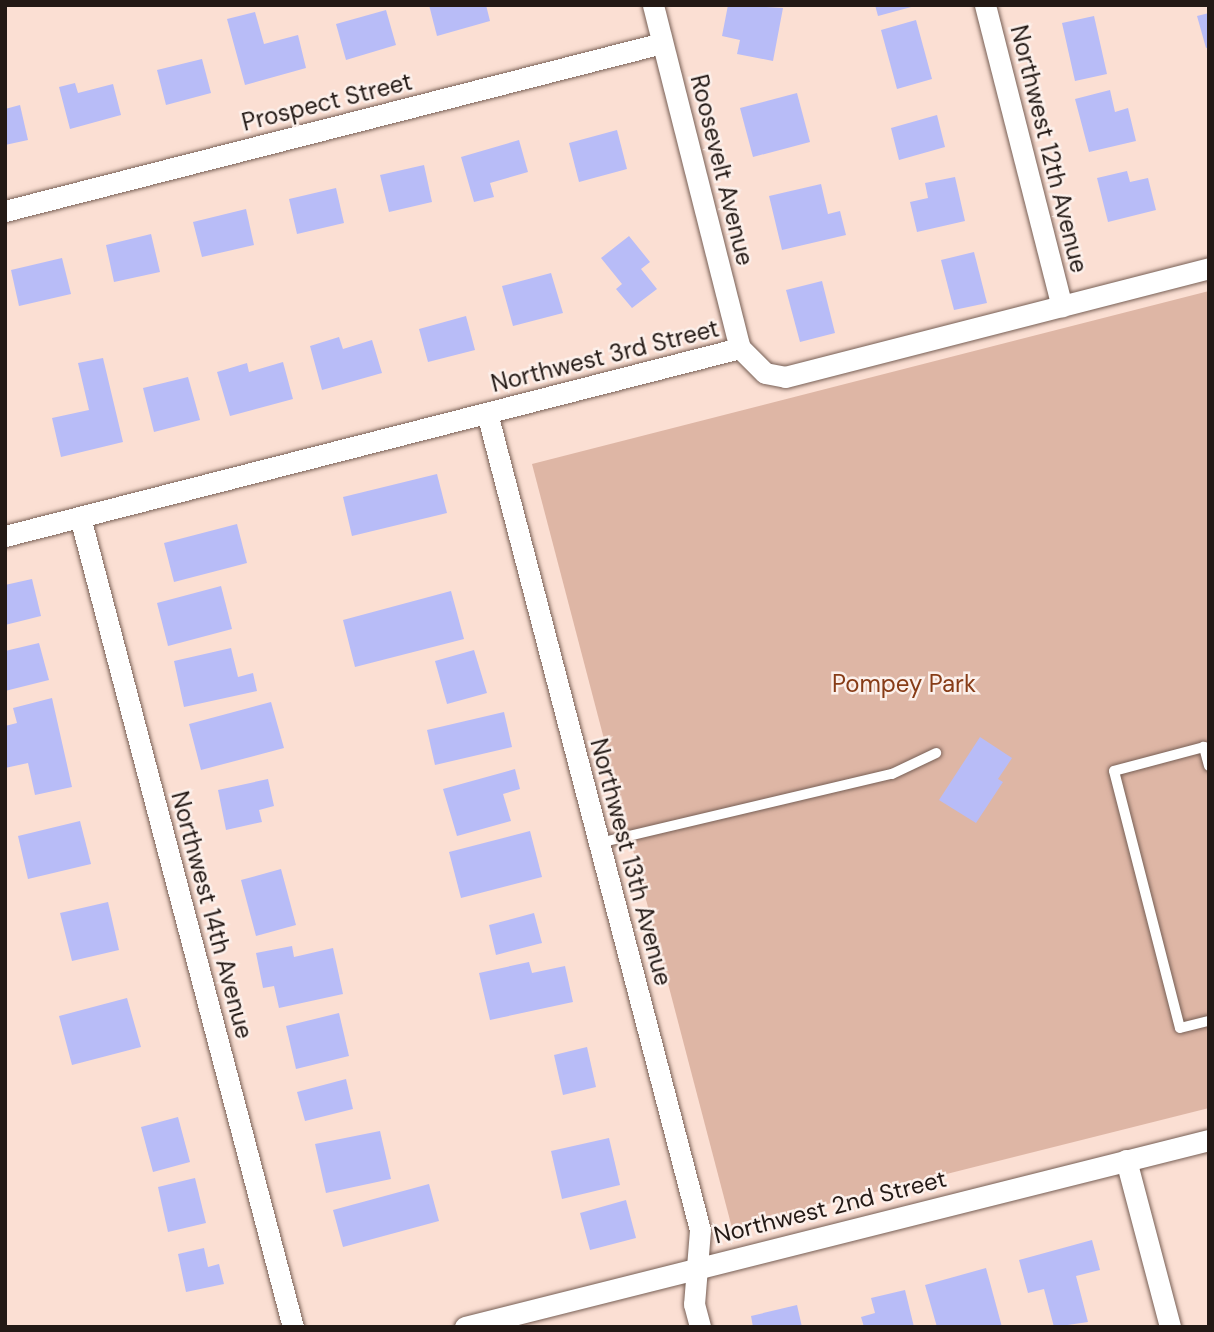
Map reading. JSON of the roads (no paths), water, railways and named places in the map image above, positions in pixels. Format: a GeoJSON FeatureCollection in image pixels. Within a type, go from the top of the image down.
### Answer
{"type":"FeatureCollection","features":[{"type":"Feature","properties":{"kind":"street","name":"Roosevelt Avenue"},"geometry":{"type":"LineString","coordinates":[[653,5],[740,348]]}},
{"type":"Feature","properties":{"kind":"street","name":"Northwest 12th Avenue"},"geometry":{"type":"LineString","coordinates":[[985,5],[1062,306]]}},
{"type":"Feature","properties":{"kind":"street","name":"Prospect Street"},"geometry":{"type":"LineString","coordinates":[[5,211],[662,43]]}},
{"type":"Feature","properties":{"kind":"street","name":"Northwest 3rd Street"},"geometry":{"type":"LineString","coordinates":[[5,536],[740,348],[765,373],[785,377],[1209,268]]}},
{"type":"Feature","properties":{"kind":"street","name":"Northwest 13th Avenue"},"geometry":{"type":"LineString","coordinates":[[487,413],[700,1230],[694,1304],[700,1327]]}},
{"type":"Feature","properties":{"kind":"street","name":"Northwest 14th Avenue"},"geometry":{"type":"LineString","coordinates":[[80,517],[293,1327]]}},
{"type":"Feature","properties":{"kind":"street","name":"Northwest 2nd Street"},"geometry":{"type":"LineString","coordinates":[[465,1327],[1209,1140]]}},
{"type":"Feature","properties":{"kind":"street"},"geometry":{"type":"LineString","coordinates":[[1126,1160],[1170,1327]]}},
{"type":"Feature","properties":{"kind":"lane"},"geometry":{"type":"LineString","coordinates":[[1209,766],[1203,747],[1114,771],[1180,1028],[1209,1021]]}},
{"type":"Feature","properties":{"kind":"lane"},"geometry":{"type":"LineString","coordinates":[[599,843],[892,774],[936,753]]}},
{"type":"Feature","properties":{"kind":"park label","name":"Pompey Park"},"geometry":{"type":"Point","coordinates":[904,684]}}]}
